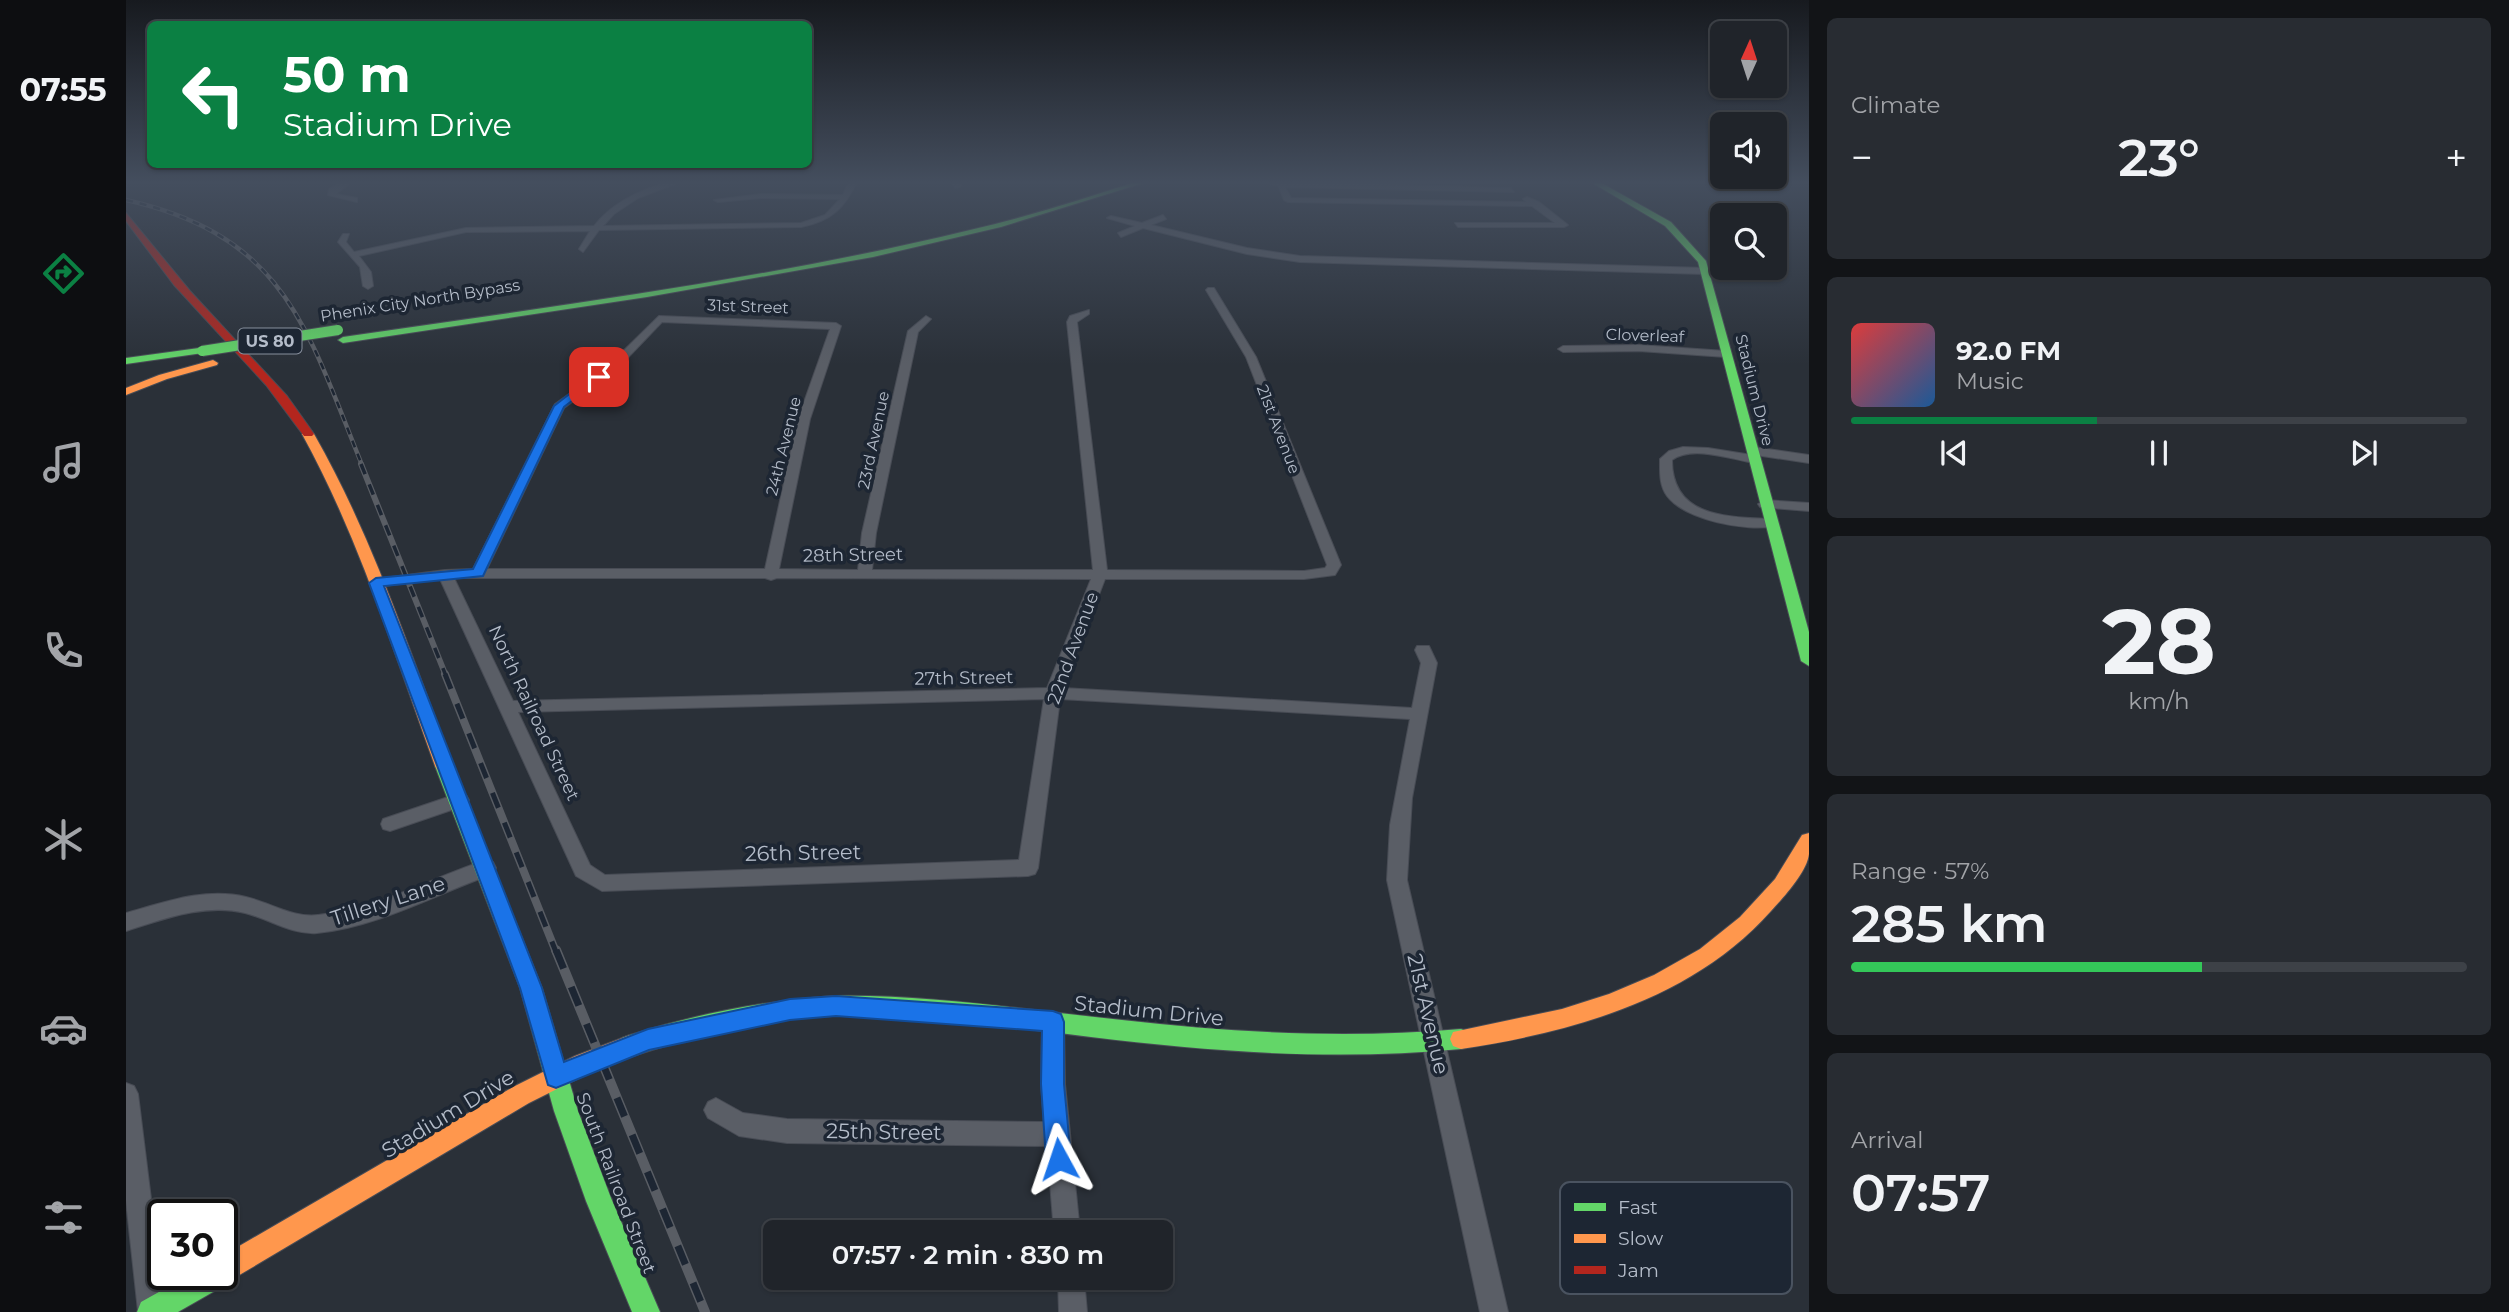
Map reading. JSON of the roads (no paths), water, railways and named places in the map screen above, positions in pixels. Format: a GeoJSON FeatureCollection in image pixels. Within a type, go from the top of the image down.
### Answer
{"type":"FeatureCollection","features":[{"type":"Feature","properties":{"kind":"main road","name":"South Railroad Street"},"geometry":{"type":"LineString","coordinates":[[147,242],[187,294],[273,381],[303,422],[357,528],[440,755],[460,800],[531,988],[556,1077],[599,1201],[646,1312]]}},
{"type":"Feature","properties":{"kind":"main road","name":"Phenix City North Bypass"},"geometry":{"type":"LineString","coordinates":[[207,357],[891,242]]}},
{"type":"Feature","properties":{"kind":"main road","name":"Phenix City North Bypass"},"geometry":{"type":"LineString","coordinates":[[126,360],[175,355],[207,357],[260,354],[341,335],[870,255],[925,242]]}},
{"type":"Feature","properties":{"kind":"main road","name":"Stadium Drive"},"geometry":{"type":"LineString","coordinates":[[1687,242],[1699,255],[1705,271],[1770,523],[1809,661]]}},
{"type":"Feature","properties":{"kind":"main road","name":"US 80"},"geometry":{"type":"LineString","coordinates":[[126,392],[207,357]]}},
{"type":"Feature","properties":{"kind":"main road","name":"Stadium Drive"},"geometry":{"type":"LineString","coordinates":[[238,1262],[502,1105],[556,1077],[648,1040],[790,1009],[836,1006],[1053,1022],[1302,1048],[1374,1049],[1435,1045],[1531,1030],[1625,999],[1706,959],[1803,872],[1809,840]]}},
{"type":"Feature","properties":{"kind":"main road"},"geometry":{"type":"LineString","coordinates":[[152,1312],[190,1290]]}},
{"type":"Feature","properties":{"kind":"street"},"geometry":{"type":"LineString","coordinates":[[342,242],[344,247],[355,254],[366,270],[368,286]]}},
{"type":"Feature","properties":{"kind":"street"},"geometry":{"type":"LineString","coordinates":[[355,254],[409,242]]}},
{"type":"Feature","properties":{"kind":"street"},"geometry":{"type":"LineString","coordinates":[[583,249],[587,242]]}},
{"type":"Feature","properties":{"kind":"street"},"geometry":{"type":"LineString","coordinates":[[1209,242],[1300,259],[1705,271]]}},
{"type":"Feature","properties":{"kind":"street","name":"21st Avenue"},"geometry":{"type":"LineString","coordinates":[[1211,290],[1239,336],[1261,381],[1334,565],[1330,572]]}},
{"type":"Feature","properties":{"kind":"street","name":"22nd Avenue"},"geometry":{"type":"LineString","coordinates":[[1028,868],[1053,693],[1100,573],[1072,322],[1073,318],[1086,312]]}},
{"type":"Feature","properties":{"kind":"street","name":"31st Street"},"geometry":{"type":"LineString","coordinates":[[478,573],[559,406],[612,368],[659,319],[836,327]]}},
{"type":"Feature","properties":{"kind":"street","name":"23rd Avenue"},"geometry":{"type":"LineString","coordinates":[[864,575],[872,521],[912,331],[926,319]]}},
{"type":"Feature","properties":{"kind":"street","name":"24th Avenue"},"geometry":{"type":"LineString","coordinates":[[771,576],[804,419],[836,327]]}},
{"type":"Feature","properties":{"kind":"street","name":"Cloverleaf"},"geometry":{"type":"LineString","coordinates":[[1563,349],[1639,348],[1726,354]]}},
{"type":"Feature","properties":{"kind":"street"},"geometry":{"type":"LineString","coordinates":[[1770,523],[1725,519],[1694,509],[1671,495],[1664,476],[1667,459],[1679,451],[1809,458]]}},
{"type":"Feature","properties":{"kind":"street"},"geometry":{"type":"LineString","coordinates":[[1765,504],[1809,507]]}},
{"type":"Feature","properties":{"kind":"street","name":"28th Street"},"geometry":{"type":"LineString","coordinates":[[376,583],[445,574],[478,573],[771,576],[1100,573],[1304,575],[1330,572]]}},
{"type":"Feature","properties":{"kind":"street","name":"North Railroad Street"},"geometry":{"type":"LineString","coordinates":[[445,574],[583,870]]}},
{"type":"Feature","properties":{"kind":"street","name":"21st Avenue"},"geometry":{"type":"LineString","coordinates":[[1423,650],[1429,663],[1421,714],[1405,783],[1396,860],[1402,906],[1494,1312]]}},
{"type":"Feature","properties":{"kind":"street","name":"27th Street"},"geometry":{"type":"LineString","coordinates":[[508,707],[1053,693],[1421,714]]}},
{"type":"Feature","properties":{"kind":"street"},"geometry":{"type":"LineString","coordinates":[[390,824],[460,800]]}},
{"type":"Feature","properties":{"kind":"street","name":"Tillery Lane"},"geometry":{"type":"LineString","coordinates":[[126,922],[208,902],[246,905],[276,918],[316,924],[364,913],[486,868]]}},
{"type":"Feature","properties":{"kind":"street","name":"26th Street"},"geometry":{"type":"LineString","coordinates":[[583,870],[602,883],[1028,868]]}},
{"type":"Feature","properties":{"kind":"street"},"geometry":{"type":"LineString","coordinates":[[1053,1022],[1056,1134],[1065,1220]]}},
{"type":"Feature","properties":{"kind":"street"},"geometry":{"type":"LineString","coordinates":[[126,1094],[152,1312]]}},
{"type":"Feature","properties":{"kind":"street","name":"25th Street"},"geometry":{"type":"LineString","coordinates":[[716,1110],[739,1124],[787,1131],[1056,1134]]}},
{"type":"Feature","properties":{"kind":"street"},"geometry":{"type":"LineString","coordinates":[[1071,1290],[1073,1312]]}},
{"type":"Feature","properties":{"kind":"railway"},"geometry":{"type":"LineString","coordinates":[[229,242],[256,264],[283,295],[305,331],[362,465]]}},
{"type":"Feature","properties":{"kind":"railway"},"geometry":{"type":"LineString","coordinates":[[361,464],[446,676]]}},
{"type":"Feature","properties":{"kind":"railway"},"geometry":{"type":"LineString","coordinates":[[445,674],[556,952]]}},
{"type":"Feature","properties":{"kind":"railway"},"geometry":{"type":"LineString","coordinates":[[556,950],[705,1312]]}}]}
